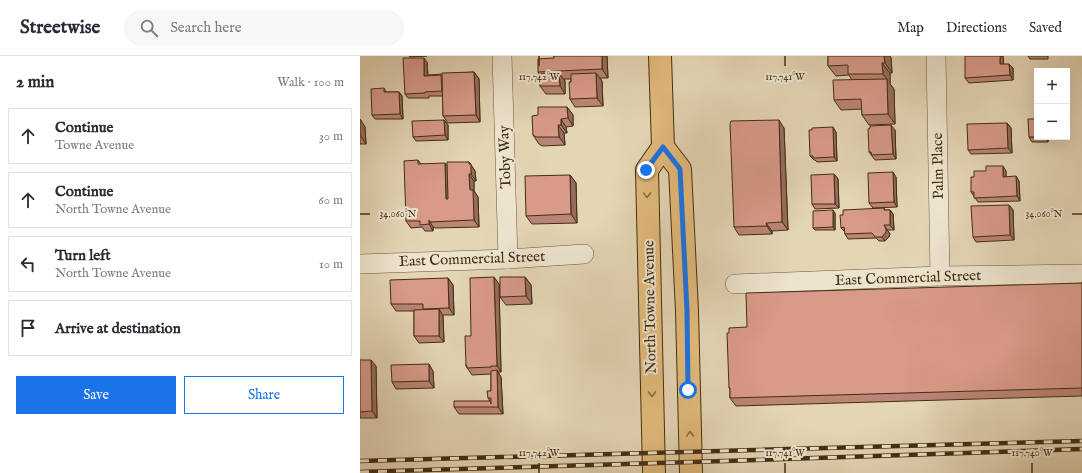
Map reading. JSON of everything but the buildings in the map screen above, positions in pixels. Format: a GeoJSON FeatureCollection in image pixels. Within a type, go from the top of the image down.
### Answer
{"type":"FeatureCollection","features":[{"type":"Feature","properties":{"kind":"main road"},"geometry":{"type":"LineString","coordinates":[[660,56],[663,147],[680,169],[687,311],[691,473]]}},
{"type":"Feature","properties":{"kind":"main road","name":"North Towne Avenue"},"geometry":{"type":"LineString","coordinates":[[654,473],[646,170],[663,147]]}},
{"type":"Feature","properties":{"kind":"street","name":"Toby Way"},"geometry":{"type":"LineString","coordinates":[[502,56],[508,259]]}},
{"type":"Feature","properties":{"kind":"street","name":"Palm Place"},"geometry":{"type":"LineString","coordinates":[[936,56],[940,276]]}},
{"type":"Feature","properties":{"kind":"street","name":"East Commercial Street"},"geometry":{"type":"LineString","coordinates":[[360,264],[508,259],[584,254]]}},
{"type":"Feature","properties":{"kind":"street","name":"East Commercial Street"},"geometry":{"type":"LineString","coordinates":[[735,284],[940,276],[1082,274]]}},
{"type":"Feature","properties":{"kind":"railway"},"geometry":{"type":"LineString","coordinates":[[360,461],[1082,441]]}},
{"type":"Feature","properties":{"kind":"railway"},"geometry":{"type":"LineString","coordinates":[[360,472],[1082,449]]}},
{"type":"Feature","properties":{"kind":"route"},"geometry":{"type":"LineString","coordinates":[[646,170],[663,147],[680,169],[687,311],[688,390]]}}]}
